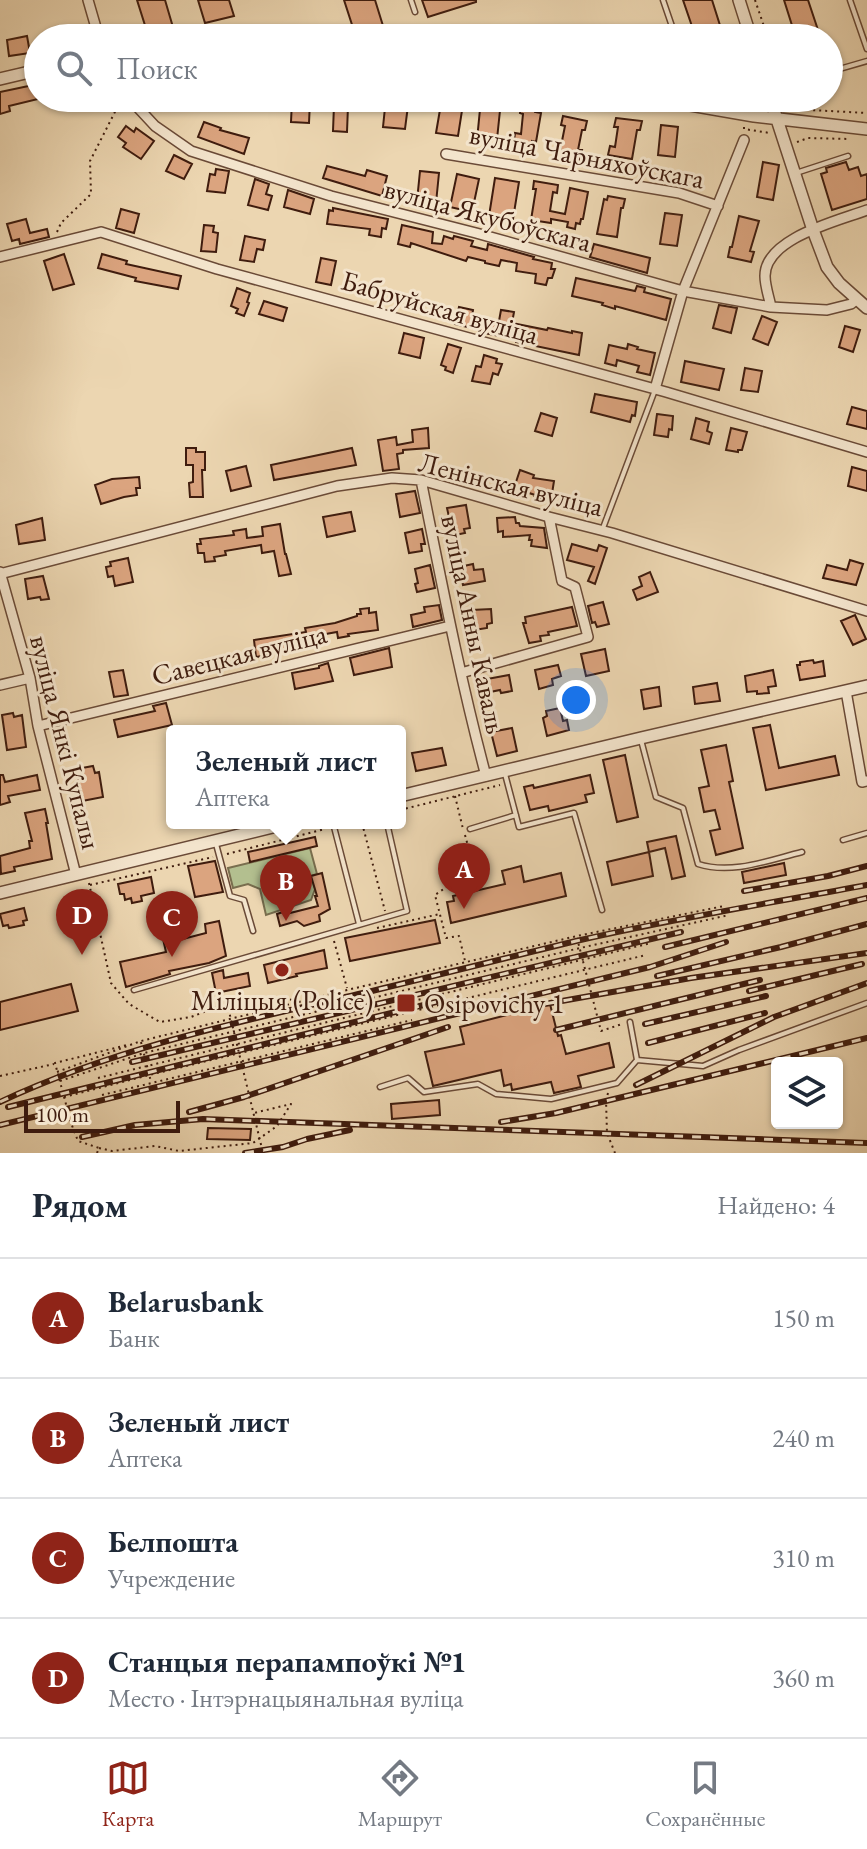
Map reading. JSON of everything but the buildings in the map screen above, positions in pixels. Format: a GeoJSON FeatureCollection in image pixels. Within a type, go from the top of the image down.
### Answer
{"type":"FeatureCollection","features":[{"type":"Feature","properties":{"kind":"street"},"geometry":{"type":"LineString","coordinates":[[88,0],[95,24]]}},
{"type":"Feature","properties":{"kind":"street"},"geometry":{"type":"LineString","coordinates":[[739,0],[747,24]]}},
{"type":"Feature","properties":{"kind":"street"},"geometry":{"type":"LineString","coordinates":[[0,79],[24,73]]}},
{"type":"Feature","properties":{"kind":"street","name":"вуліца Якубоўскага"},"geometry":{"type":"LineString","coordinates":[[142,112],[155,126],[191,151],[331,196],[683,291],[771,307],[827,310],[851,304],[857,299]]}},
{"type":"Feature","properties":{"kind":"street"},"geometry":{"type":"LineString","coordinates":[[729,112],[867,129]]}},
{"type":"Feature","properties":{"kind":"street"},"geometry":{"type":"LineString","coordinates":[[774,112],[813,230],[832,275],[867,308]]}},
{"type":"Feature","properties":{"kind":"street"},"geometry":{"type":"LineString","coordinates":[[655,389],[683,291],[744,140]]}},
{"type":"Feature","properties":{"kind":"street","name":"вуліца Чарняхоўскага"},"geometry":{"type":"LineString","coordinates":[[446,154],[679,193],[718,206]]}},
{"type":"Feature","properties":{"kind":"street"},"geometry":{"type":"LineString","coordinates":[[771,307],[765,274],[770,258],[778,249],[813,230],[867,210]]}},
{"type":"Feature","properties":{"kind":"street","name":"Бабруйская вуліца"},"geometry":{"type":"LineString","coordinates":[[0,257],[101,232],[217,269],[655,389],[867,452]]}},
{"type":"Feature","properties":{"kind":"street","name":"Ленінская вуліца"},"geometry":{"type":"LineString","coordinates":[[0,573],[337,486],[392,478],[421,480],[602,530],[867,611]]}},
{"type":"Feature","properties":{"kind":"street","name":"вуліца Анны Каваль"},"geometry":{"type":"LineString","coordinates":[[421,480],[450,626],[486,776]]}},
{"type":"Feature","properties":{"kind":"street"},"geometry":{"type":"LineString","coordinates":[[461,673],[588,637],[575,587],[562,581],[549,517]]}},
{"type":"Feature","properties":{"kind":"street","name":"вуліца Янкі Купалы"},"geometry":{"type":"LineString","coordinates":[[0,573],[30,678],[38,726],[82,874]]}},
{"type":"Feature","properties":{"kind":"street","name":"Савецкая вуліца"},"geometry":{"type":"LineString","coordinates":[[38,726],[450,626]]}},
{"type":"Feature","properties":{"kind":"street"},"geometry":{"type":"LineString","coordinates":[[0,685],[30,678]]}},
{"type":"Feature","properties":{"kind":"street"},"geometry":{"type":"LineString","coordinates":[[406,795],[486,776],[506,777],[641,738],[867,686]]}},
{"type":"Feature","properties":{"kind":"street"},"geometry":{"type":"LineString","coordinates":[[846,691],[862,782],[867,781]]}},
{"type":"Feature","properties":{"kind":"street"},"geometry":{"type":"LineString","coordinates":[[0,893],[264,829]]}},
{"type":"Feature","properties":{"kind":"lane"},"geometry":{"type":"LineString","coordinates":[[411,0],[415,12]]}},
{"type":"Feature","properties":{"kind":"lane"},"geometry":{"type":"LineString","coordinates":[[663,0],[671,24]]}},
{"type":"Feature","properties":{"kind":"lane"},"geometry":{"type":"LineString","coordinates":[[850,0],[867,49]]}},
{"type":"Feature","properties":{"kind":"lane"},"geometry":{"type":"LineString","coordinates":[[843,68],[867,61]]}},
{"type":"Feature","properties":{"kind":"lane"},"geometry":{"type":"LineString","coordinates":[[794,173],[848,156]]}},
{"type":"Feature","properties":{"kind":"lane"},"geometry":{"type":"LineString","coordinates":[[602,530],[655,389]]}},
{"type":"Feature","properties":{"kind":"lane"},"geometry":{"type":"LineString","coordinates":[[641,738],[656,797],[683,808],[698,864],[711,868],[738,867],[802,852]]}},
{"type":"Feature","properties":{"kind":"lane"},"geometry":{"type":"LineString","coordinates":[[506,777],[519,827],[574,813],[602,910]]}},
{"type":"Feature","properties":{"kind":"lane"},"geometry":{"type":"LineString","coordinates":[[470,829],[516,815]]}},
{"type":"Feature","properties":{"kind":"lane"},"geometry":{"type":"LineString","coordinates":[[335,829],[359,924]]}},
{"type":"Feature","properties":{"kind":"lane"},"geometry":{"type":"LineString","coordinates":[[134,990],[407,911],[388,829]]}},
{"type":"Feature","properties":{"kind":"lane"},"geometry":{"type":"LineString","coordinates":[[843,840],[867,833]]}},
{"type":"Feature","properties":{"kind":"lane"},"geometry":{"type":"LineString","coordinates":[[215,841],[230,896],[244,900],[253,931]]}},
{"type":"Feature","properties":{"kind":"lane"},"geometry":{"type":"LineString","coordinates":[[637,1060],[703,1066],[867,1003]]}},
{"type":"Feature","properties":{"kind":"lane"},"geometry":{"type":"LineString","coordinates":[[630,1022],[637,1060]]}},
{"type":"Feature","properties":{"kind":"lane"},"geometry":{"type":"LineString","coordinates":[[380,1087],[408,1078],[424,1092],[478,1084],[496,1094],[551,1099],[617,1083],[637,1060]]}},
{"type":"Feature","properties":{"kind":"path"},"geometry":{"type":"LineString","coordinates":[[755,0],[763,24]]}},
{"type":"Feature","properties":{"kind":"path"},"geometry":{"type":"LineString","coordinates":[[52,245],[61,223],[91,194],[90,161],[114,112]]}},
{"type":"Feature","properties":{"kind":"path"},"geometry":{"type":"LineString","coordinates":[[843,112],[867,113]]}},
{"type":"Feature","properties":{"kind":"path"},"geometry":{"type":"LineString","coordinates":[[746,115],[744,129],[774,136]]}},
{"type":"Feature","properties":{"kind":"path"},"geometry":{"type":"LineString","coordinates":[[785,146],[808,138],[852,139]]}},
{"type":"Feature","properties":{"kind":"path"},"geometry":{"type":"LineString","coordinates":[[406,808],[455,796],[506,777]]}},
{"type":"Feature","properties":{"kind":"path"},"geometry":{"type":"LineString","coordinates":[[455,796],[474,868],[435,895],[446,938],[459,936],[466,962]]}},
{"type":"Feature","properties":{"kind":"path"},"geometry":{"type":"LineString","coordinates":[[364,829],[389,927]]}},
{"type":"Feature","properties":{"kind":"path"},"geometry":{"type":"LineString","coordinates":[[82,874],[111,983],[129,1004],[160,1022],[191,1017],[227,1003],[264,1002],[282,997],[300,1002]]}},
{"type":"Feature","properties":{"kind":"path"},"geometry":{"type":"LineString","coordinates":[[0,1076],[466,962],[724,906]]}},
{"type":"Feature","properties":{"kind":"path"},"geometry":{"type":"LineString","coordinates":[[375,929],[440,914]]}},
{"type":"Feature","properties":{"kind":"path"},"geometry":{"type":"LineString","coordinates":[[60,1081],[144,1053],[729,915]]}},
{"type":"Feature","properties":{"kind":"path"},"geometry":{"type":"LineString","coordinates":[[332,932],[347,990]]}},
{"type":"Feature","properties":{"kind":"path"},"geometry":{"type":"LineString","coordinates":[[577,936],[601,1031],[630,1022]]}},
{"type":"Feature","properties":{"kind":"path"},"geometry":{"type":"LineString","coordinates":[[98,1078],[651,943]]}},
{"type":"Feature","properties":{"kind":"path"},"geometry":{"type":"LineString","coordinates":[[64,1097],[646,955]]}},
{"type":"Feature","properties":{"kind":"path"},"geometry":{"type":"LineString","coordinates":[[227,1003],[263,1153]]}},
{"type":"Feature","properties":{"kind":"path"},"geometry":{"type":"LineString","coordinates":[[102,1095],[412,1020]]}},
{"type":"Feature","properties":{"kind":"path"},"geometry":{"type":"LineString","coordinates":[[141,1041],[151,1083]]}},
{"type":"Feature","properties":{"kind":"path"},"geometry":{"type":"LineString","coordinates":[[57,1072],[141,1041]]}},
{"type":"Feature","properties":{"kind":"path"},"geometry":{"type":"LineString","coordinates":[[55,1063],[78,1141],[99,1148],[112,1151],[155,1146],[179,1151],[253,1143],[277,1126],[291,1104],[254,1113]]}},
{"type":"Feature","properties":{"kind":"path"},"geometry":{"type":"LineString","coordinates":[[609,1085],[607,1133],[615,1153]]}},
{"type":"Feature","properties":{"kind":"path"},"geometry":{"type":"LineString","coordinates":[[97,1153],[99,1148]]}},
{"type":"Feature","properties":{"kind":"green space"},"geometry":{"type":"Polygon","coordinates":[[[310,848],[317,874],[311,876],[315,889],[311,900],[266,915],[260,889],[248,884],[233,888],[228,868],[310,848]]]}},
{"type":"Feature","properties":{"kind":"railway"},"geometry":{"type":"LineString","coordinates":[[744,891],[867,866]]}},
{"type":"Feature","properties":{"kind":"railway"},"geometry":{"type":"LineString","coordinates":[[0,1102],[91,1065],[232,1024],[612,933],[867,885]]}},
{"type":"Feature","properties":{"kind":"railway"},"geometry":{"type":"LineString","coordinates":[[665,947],[867,898]]}},
{"type":"Feature","properties":{"kind":"railway"},"geometry":{"type":"LineString","coordinates":[[657,976],[867,924]]}},
{"type":"Feature","properties":{"kind":"railway"},"geometry":{"type":"LineString","coordinates":[[132,1062],[681,932]]}},
{"type":"Feature","properties":{"kind":"railway"},"geometry":{"type":"LineString","coordinates":[[0,1125],[650,967],[726,942]]}},
{"type":"Feature","properties":{"kind":"railway"},"geometry":{"type":"LineString","coordinates":[[528,1007],[691,978],[867,953]]}},
{"type":"Feature","properties":{"kind":"railway"},"geometry":{"type":"LineString","coordinates":[[749,991],[862,964]]}},
{"type":"Feature","properties":{"kind":"railway"},"geometry":{"type":"LineString","coordinates":[[556,1030],[760,980]]}},
{"type":"Feature","properties":{"kind":"railway"},"geometry":{"type":"LineString","coordinates":[[636,1085],[774,1017],[867,983]]}},
{"type":"Feature","properties":{"kind":"railway"},"geometry":{"type":"LineString","coordinates":[[645,1024],[766,996]]}},
{"type":"Feature","properties":{"kind":"railway"},"geometry":{"type":"LineString","coordinates":[[8,1107],[436,1002]]}},
{"type":"Feature","properties":{"kind":"railway"},"geometry":{"type":"LineString","coordinates":[[648,1043],[765,1013]]}},
{"type":"Feature","properties":{"kind":"railway"},"geometry":{"type":"LineString","coordinates":[[189,1112],[244,1097],[448,1027]]}},
{"type":"Feature","properties":{"kind":"railway"},"geometry":{"type":"LineString","coordinates":[[501,1122],[556,1113],[867,1038]]}},
{"type":"Feature","properties":{"kind":"railway"},"geometry":{"type":"LineString","coordinates":[[82,1137],[135,1125],[203,1119],[867,1143]]}},
{"type":"Feature","properties":{"kind":"railway"},"geometry":{"type":"LineString","coordinates":[[245,1153],[350,1130]]}},
{"type":"Feature","properties":{"kind":"place","name":"Belarusbank"},"geometry":{"type":"Point","coordinates":[464,909]}},
{"type":"Feature","properties":{"kind":"place","name":"Зеленый лист"},"geometry":{"type":"Point","coordinates":[286,921]}},
{"type":"Feature","properties":{"kind":"place","name":"Станцыя перапампоўкі №1"},"geometry":{"type":"Point","coordinates":[82,955]}},
{"type":"Feature","properties":{"kind":"place","name":"Белпошта"},"geometry":{"type":"Point","coordinates":[172,957]}},
{"type":"Feature","properties":{"kind":"place","name":"Міліцыя (Police)"},"geometry":{"type":"Point","coordinates":[282,970]}},
{"type":"Feature","properties":{"kind":"place","name":"Osipovichy 1"},"geometry":{"type":"Point","coordinates":[406,1003]}}]}
